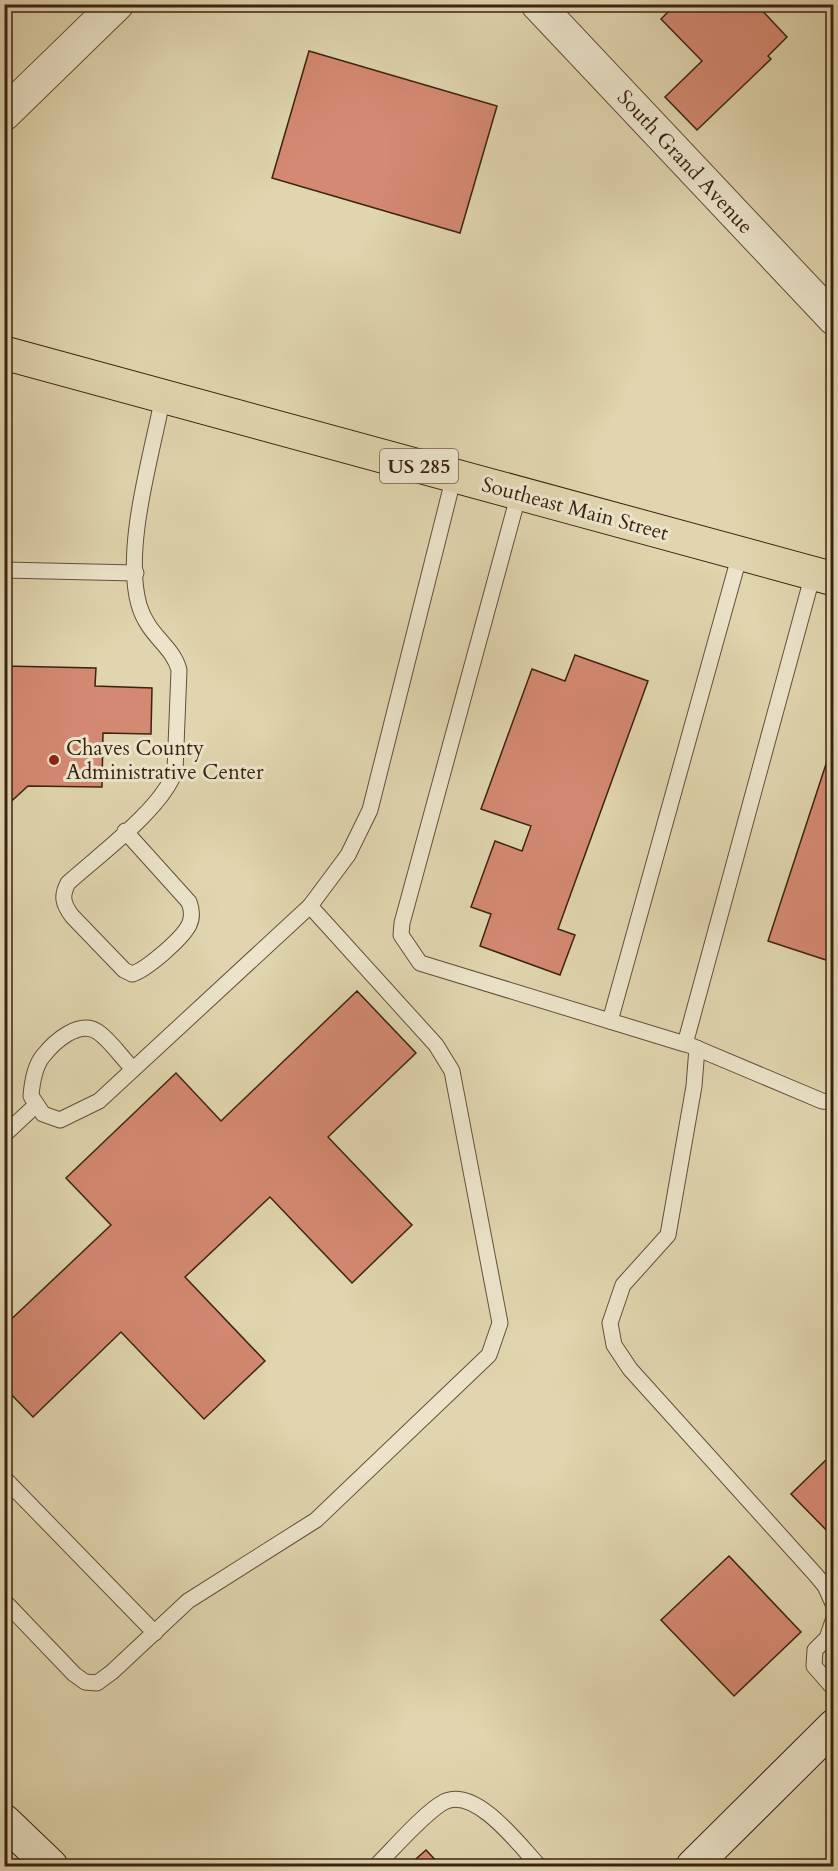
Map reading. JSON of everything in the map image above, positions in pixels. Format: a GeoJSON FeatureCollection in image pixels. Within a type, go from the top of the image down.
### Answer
{"type":"FeatureCollection","features":[{"type":"Feature","properties":{"kind":"main road"},"geometry":{"type":"LineString","coordinates":[[4,114],[117,4]]}},
{"type":"Feature","properties":{"kind":"main road","name":"Southeast Main Street"},"geometry":{"type":"LineString","coordinates":[[4,353],[823,576]]}},
{"type":"Feature","properties":{"kind":"main road"},"geometry":{"type":"LineString","coordinates":[[693,1866],[834,1726]]}},
{"type":"Feature","properties":{"kind":"main road"},"geometry":{"type":"LineString","coordinates":[[4,1821],[51,1866]]}},
{"type":"Feature","properties":{"kind":"street","name":"South Grand Avenue"},"geometry":{"type":"LineString","coordinates":[[537,4],[834,319]]}},
{"type":"Feature","properties":{"kind":"lane"},"geometry":{"type":"LineString","coordinates":[[125,831],[189,902],[193,914],[189,927],[182,934],[144,971],[132,974],[124,970],[72,916],[64,906],[63,893],[68,883],[153,805],[171,781],[175,759],[179,670],[176,660],[144,622],[138,602],[134,544],[163,396]]}},
{"type":"Feature","properties":{"kind":"lane"},"geometry":{"type":"LineString","coordinates":[[133,1070],[97,1031],[85,1028],[70,1032],[42,1057],[33,1078],[31,1096],[43,1114],[60,1120],[99,1101],[133,1070],[310,906],[348,855],[370,810],[454,476]]}},
{"type":"Feature","properties":{"kind":"lane"},"geometry":{"type":"LineString","coordinates":[[519,494],[405,912],[401,935],[420,963],[691,1046],[822,1101],[834,1102]]}},
{"type":"Feature","properties":{"kind":"lane"},"geometry":{"type":"LineString","coordinates":[[610,1021],[740,554]]}},
{"type":"Feature","properties":{"kind":"lane"},"geometry":{"type":"LineString","coordinates":[[4,570],[136,573]]}},
{"type":"Feature","properties":{"kind":"lane"},"geometry":{"type":"LineString","coordinates":[[823,576],[691,1046],[694,1086],[668,1235],[623,1285],[610,1323],[614,1345],[630,1369],[815,1574],[825,1586],[834,1606]]}},
{"type":"Feature","properties":{"kind":"lane"},"geometry":{"type":"LineString","coordinates":[[4,1601],[85,1682],[97,1683],[112,1672],[188,1601],[316,1520],[489,1355],[500,1323],[452,1071],[436,1045],[310,906]]}},
{"type":"Feature","properties":{"kind":"lane"},"geometry":{"type":"LineString","coordinates":[[4,1135],[36,1105]]}},
{"type":"Feature","properties":{"kind":"lane"},"geometry":{"type":"LineString","coordinates":[[4,1478],[155,1633]]}},
{"type":"Feature","properties":{"kind":"lane"},"geometry":{"type":"LineString","coordinates":[[834,1618],[827,1638],[815,1650],[814,1666],[834,1689]]}},
{"type":"Feature","properties":{"kind":"lane"},"geometry":{"type":"LineString","coordinates":[[376,1866],[444,1802],[460,1799],[477,1805],[490,1815],[539,1866]]}},
{"type":"Feature","properties":{"kind":"building"},"geometry":{"type":"Polygon","coordinates":[[[676,4],[756,4],[787,37],[768,56],[771,59],[697,130],[665,97],[702,61],[661,19],[676,4]]]}},
{"type":"Feature","properties":{"kind":"building"},"geometry":{"type":"Polygon","coordinates":[[[309,51],[497,106],[460,233],[272,178],[309,51]]]}},
{"type":"Feature","properties":{"kind":"building"},"geometry":{"type":"Polygon","coordinates":[[[575,655],[648,681],[558,929],[575,935],[560,975],[480,946],[491,914],[471,907],[495,841],[522,851],[531,826],[481,809],[532,669],[565,681],[575,655]]]}},
{"type":"Feature","properties":{"kind":"building","name":"Chaves County Administrative Center"},"geometry":{"type":"Polygon","coordinates":[[[4,666],[96,668],[95,686],[152,688],[151,734],[103,733],[102,787],[28,786],[4,808],[4,666]]]}},
{"type":"Feature","properties":{"kind":"building"},"geometry":{"type":"Polygon","coordinates":[[[829,755],[834,756],[834,947],[829,961],[768,941],[829,755]]]}},
{"type":"Feature","properties":{"kind":"building"},"geometry":{"type":"Polygon","coordinates":[[[357,991],[416,1053],[328,1137],[412,1225],[352,1283],[270,1197],[185,1277],[265,1361],[204,1419],[121,1332],[33,1417],[4,1387],[4,1326],[111,1225],[66,1178],[176,1073],[221,1121],[357,991]]]}},
{"type":"Feature","properties":{"kind":"building"},"geometry":{"type":"Polygon","coordinates":[[[831,1455],[834,1458],[834,1538],[791,1494],[831,1455]]]}},
{"type":"Feature","properties":{"kind":"building"},"geometry":{"type":"Polygon","coordinates":[[[729,1556],[801,1632],[734,1696],[661,1620],[729,1556]]]}},
{"type":"Feature","properties":{"kind":"building"},"geometry":{"type":"Polygon","coordinates":[[[426,1850],[441,1866],[408,1866],[426,1850]]]}},
{"type":"Feature","properties":{"kind":"place","name":"Chaves County Administrative Center"},"geometry":{"type":"Point","coordinates":[54,760]}}]}
